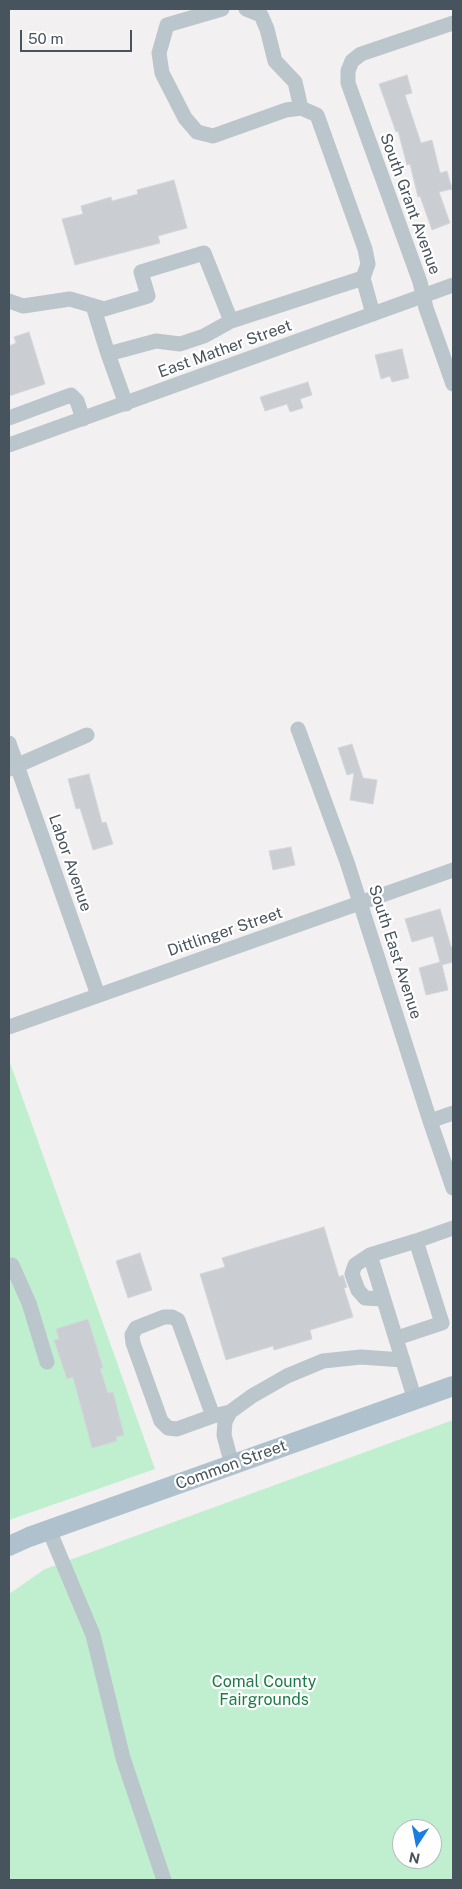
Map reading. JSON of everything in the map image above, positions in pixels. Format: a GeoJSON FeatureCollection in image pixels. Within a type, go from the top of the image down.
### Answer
{"type":"FeatureCollection","features":[{"type":"Feature","properties":{"kind":"main road","name":"Common Street"},"geometry":{"type":"LineString","coordinates":[[9,1546],[453,1386]]}},
{"type":"Feature","properties":{"kind":"street"},"geometry":{"type":"LineString","coordinates":[[222,9],[168,25],[159,53],[162,74],[185,118],[197,132],[213,136],[286,110],[301,108],[317,116],[365,249],[368,264],[363,278],[374,314]]}},
{"type":"Feature","properties":{"kind":"street"},"geometry":{"type":"LineString","coordinates":[[246,9],[261,15],[267,29],[275,61],[295,82],[301,108]]}},
{"type":"Feature","properties":{"kind":"street","name":"South Grant Avenue"},"geometry":{"type":"LineString","coordinates":[[453,23],[360,54],[348,70],[348,82],[420,282],[453,384]]}},
{"type":"Feature","properties":{"kind":"street"},"geometry":{"type":"LineString","coordinates":[[9,301],[23,306],[70,299],[104,309],[148,296],[141,272],[204,253],[231,321]]}},
{"type":"Feature","properties":{"kind":"street"},"geometry":{"type":"LineString","coordinates":[[108,354],[156,340],[180,344],[204,336],[231,321],[363,278]]}},
{"type":"Feature","properties":{"kind":"street","name":"East Mather Street"},"geometry":{"type":"LineString","coordinates":[[9,445],[453,285]]}},
{"type":"Feature","properties":{"kind":"street"},"geometry":{"type":"LineString","coordinates":[[93,306],[126,404]]}},
{"type":"Feature","properties":{"kind":"street"},"geometry":{"type":"LineString","coordinates":[[9,418],[71,395],[77,401],[83,419]]}},
{"type":"Feature","properties":{"kind":"street","name":"South East Avenue"},"geometry":{"type":"LineString","coordinates":[[298,729],[361,903],[453,1188]]}},
{"type":"Feature","properties":{"kind":"street"},"geometry":{"type":"LineString","coordinates":[[13,767],[87,735]]}},
{"type":"Feature","properties":{"kind":"street","name":"Labor Avenue"},"geometry":{"type":"LineString","coordinates":[[9,743],[13,767],[98,995]]}},
{"type":"Feature","properties":{"kind":"street","name":"Dittlinger Street"},"geometry":{"type":"LineString","coordinates":[[9,1028],[453,870]]}},
{"type":"Feature","properties":{"kind":"street"},"geometry":{"type":"LineString","coordinates":[[430,1121],[453,1113]]}},
{"type":"Feature","properties":{"kind":"street"},"geometry":{"type":"LineString","coordinates":[[383,1299],[364,1298],[358,1290],[352,1274],[355,1265],[370,1255],[453,1228]]}},
{"type":"Feature","properties":{"kind":"street"},"geometry":{"type":"LineString","coordinates":[[397,1338],[442,1323],[416,1241]]}},
{"type":"Feature","properties":{"kind":"street"},"geometry":{"type":"LineString","coordinates":[[370,1255],[415,1400]]}},
{"type":"Feature","properties":{"kind":"street"},"geometry":{"type":"LineString","coordinates":[[10,1262],[29,1303],[47,1362]]}},
{"type":"Feature","properties":{"kind":"street"},"geometry":{"type":"LineString","coordinates":[[213,1416],[178,1320],[172,1317],[164,1317],[136,1328],[132,1335],[133,1342],[161,1421],[168,1428],[177,1429],[230,1412],[252,1396],[286,1376],[322,1361],[361,1357],[403,1360]]}},
{"type":"Feature","properties":{"kind":"street"},"geometry":{"type":"LineString","coordinates":[[230,1412],[225,1422],[224,1435],[232,1465]]}},
{"type":"Feature","properties":{"kind":"street"},"geometry":{"type":"LineString","coordinates":[[49,1530],[94,1635],[123,1758],[164,1880]]}},
{"type":"Feature","properties":{"kind":"green space"},"geometry":{"type":"Polygon","coordinates":[[[9,1060],[155,1469],[9,1520],[9,1060]]]}},
{"type":"Feature","properties":{"kind":"green space","name":"Comal County Fairgrounds"},"geometry":{"type":"Polygon","coordinates":[[[453,1420],[453,1880],[9,1880],[9,1594],[45,1569],[453,1420]]]}},
{"type":"Feature","properties":{"kind":"building"},"geometry":{"type":"Polygon","coordinates":[[[407,75],[412,93],[405,95],[421,143],[432,140],[440,173],[447,171],[452,189],[439,192],[450,223],[432,230],[420,196],[418,197],[410,164],[407,165],[398,131],[396,132],[379,84],[407,75]]]}},
{"type":"Feature","properties":{"kind":"building"},"geometry":{"type":"Polygon","coordinates":[[[174,180],[187,228],[158,236],[160,243],[75,265],[62,219],[83,214],[81,206],[111,197],[112,201],[138,194],[137,190],[174,180]]]}},
{"type":"Feature","properties":{"kind":"building"},"geometry":{"type":"Polygon","coordinates":[[[29,332],[45,384],[9,396],[9,346],[16,343],[14,337],[29,332]]]}},
{"type":"Feature","properties":{"kind":"building"},"geometry":{"type":"Polygon","coordinates":[[[402,349],[409,378],[392,382],[390,376],[381,379],[375,355],[402,349]]]}},
{"type":"Feature","properties":{"kind":"building"},"geometry":{"type":"Polygon","coordinates":[[[308,382],[312,395],[300,399],[303,408],[290,412],[287,404],[265,411],[260,397],[308,382]]]}},
{"type":"Feature","properties":{"kind":"building"},"geometry":{"type":"Polygon","coordinates":[[[352,744],[363,778],[377,780],[373,804],[350,800],[354,773],[347,775],[338,748],[352,744]]]}},
{"type":"Feature","properties":{"kind":"building"},"geometry":{"type":"Polygon","coordinates":[[[89,774],[102,823],[106,822],[113,844],[93,850],[80,808],[76,809],[68,779],[89,774]]]}},
{"type":"Feature","properties":{"kind":"building"},"geometry":{"type":"Polygon","coordinates":[[[291,847],[295,865],[273,870],[269,851],[291,847]]]}},
{"type":"Feature","properties":{"kind":"building"},"geometry":{"type":"Polygon","coordinates":[[[440,909],[451,947],[453,946],[453,962],[442,965],[448,990],[426,995],[419,968],[440,962],[433,936],[412,942],[405,919],[440,909]]]}},
{"type":"Feature","properties":{"kind":"building"},"geometry":{"type":"Polygon","coordinates":[[[324,1227],[339,1277],[343,1275],[347,1287],[344,1288],[353,1317],[310,1330],[312,1339],[274,1350],[273,1346],[226,1360],[200,1274],[225,1267],[222,1258],[324,1227]]]}},
{"type":"Feature","properties":{"kind":"building"},"geometry":{"type":"Polygon","coordinates":[[[140,1253],[152,1290],[128,1298],[116,1261],[140,1253]]]}},
{"type":"Feature","properties":{"kind":"building"},"geometry":{"type":"Polygon","coordinates":[[[88,1319],[103,1368],[100,1369],[108,1393],[113,1392],[124,1435],[116,1437],[117,1441],[92,1448],[73,1377],[67,1379],[54,1340],[59,1339],[56,1329],[88,1319]]]}}]}
